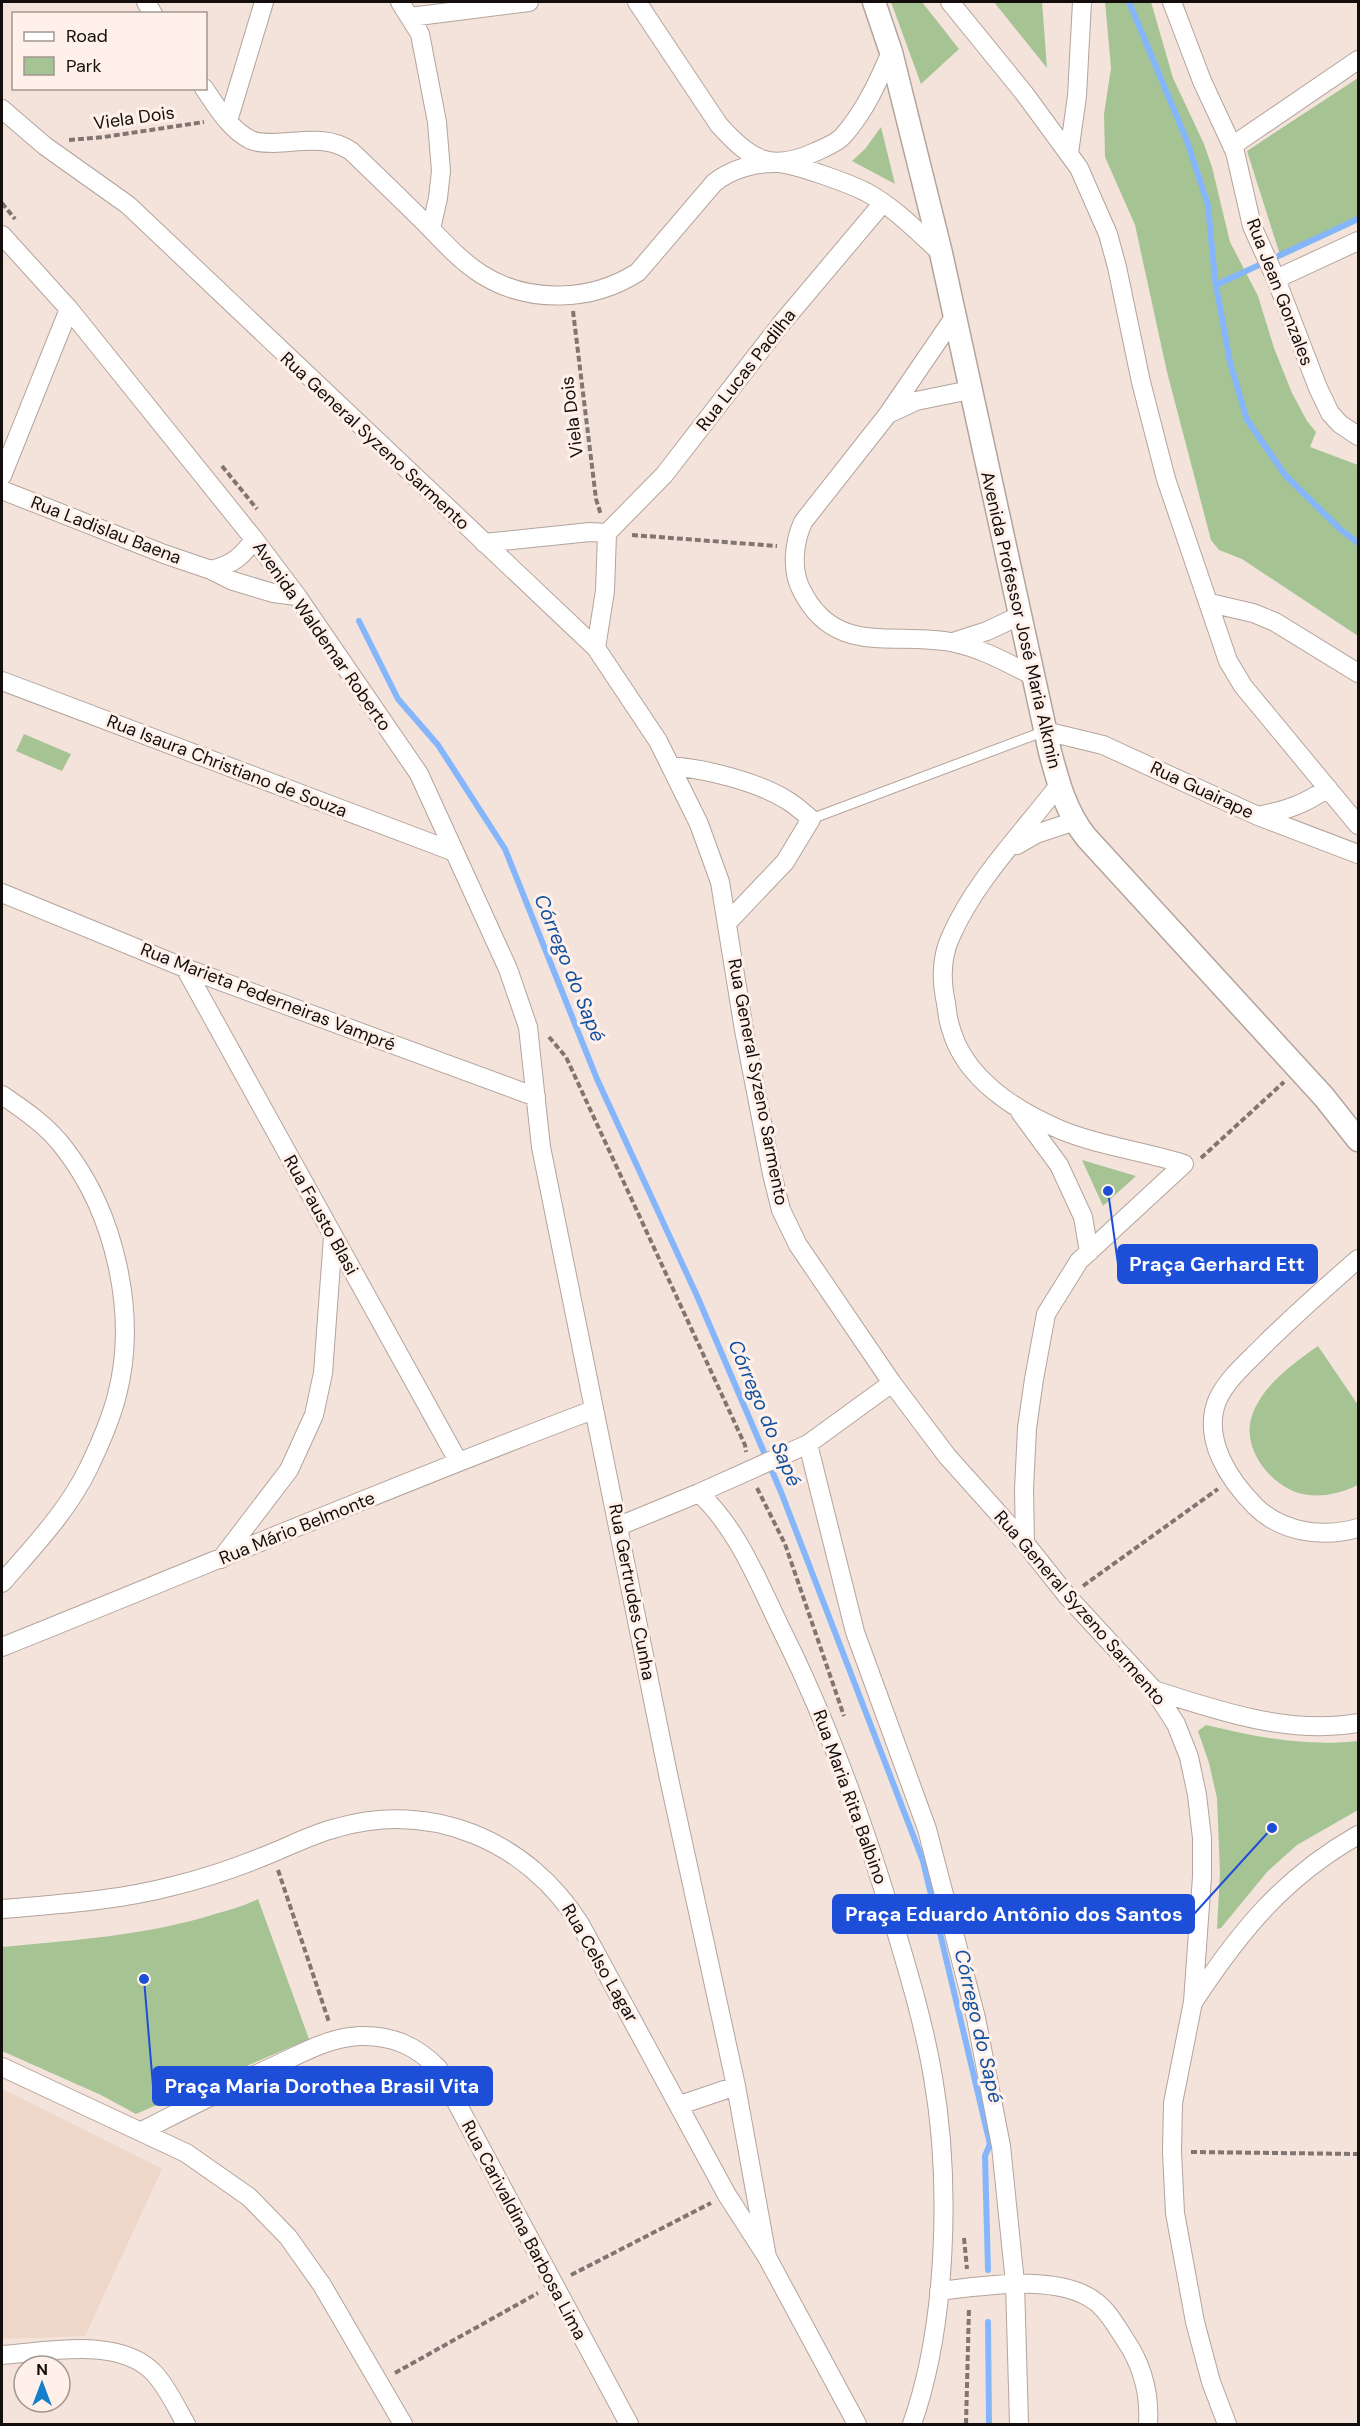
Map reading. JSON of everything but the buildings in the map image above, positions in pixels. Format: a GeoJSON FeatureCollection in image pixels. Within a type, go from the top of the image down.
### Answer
{"type":"FeatureCollection","features":[{"type":"Feature","properties":{"kind":"street"},"geometry":{"type":"LineString","coordinates":[[228,121],[264,2]]}},
{"type":"Feature","properties":{"kind":"street"},"geometry":{"type":"LineString","coordinates":[[430,229],[438,198],[441,171],[438,132],[420,34],[405,9],[529,2]]}},
{"type":"Feature","properties":{"kind":"street"},"geometry":{"type":"LineString","coordinates":[[637,2],[719,125],[735,143],[750,154],[841,182],[867,193],[905,220],[941,253]]}},
{"type":"Feature","properties":{"kind":"street","name":"Avenida Professor José Maria Alkmin"},"geometry":{"type":"LineString","coordinates":[[874,2],[891,52],[941,253],[1032,675],[1059,785],[1075,821],[1086,837],[1359,1140]]}},
{"type":"Feature","properties":{"kind":"street"},"geometry":{"type":"LineString","coordinates":[[950,2],[1069,153],[1079,168],[1108,234],[1118,267],[1141,382],[1166,479],[1210,603],[1228,662],[1243,686],[1359,825]]}},
{"type":"Feature","properties":{"kind":"street"},"geometry":{"type":"LineString","coordinates":[[1069,153],[1077,96],[1082,2]]}},
{"type":"Feature","properties":{"kind":"street","name":"Rua Jean Gonzales"},"geometry":{"type":"LineString","coordinates":[[1172,2],[1202,81],[1232,146],[1252,226],[1298,341],[1330,413],[1340,424],[1359,436]]}},
{"type":"Feature","properties":{"kind":"street"},"geometry":{"type":"LineString","coordinates":[[205,90],[228,121],[252,141],[268,143],[326,140],[339,143],[351,151],[460,259],[482,275],[501,285],[536,293],[571,296],[605,289],[638,272],[714,183],[724,175],[752,166],[803,157],[841,139],[872,96],[891,52]]}},
{"type":"Feature","properties":{"kind":"street"},"geometry":{"type":"LineString","coordinates":[[1232,146],[1359,60]]}},
{"type":"Feature","properties":{"kind":"street","name":"Rua General Syzeno Sarmento"},"geometry":{"type":"LineString","coordinates":[[2,109],[45,146],[128,206],[596,648],[658,741],[699,824],[720,882],[744,1030],[772,1174],[782,1210],[798,1245],[892,1383],[947,1456],[1025,1543],[1068,1597],[1154,1690],[1176,1724],[1189,1757],[1202,1838],[1202,1877],[1192,2002],[1173,2103],[1172,2152],[1175,2213],[1182,2265],[1208,2372],[1227,2424]]}},
{"type":"Feature","properties":{"kind":"street","name":"Rua Lucas Padilha"},"geometry":{"type":"LineString","coordinates":[[607,533],[664,475],[781,324],[882,204]]}},
{"type":"Feature","properties":{"kind":"street","name":"Avenida Waldemar Roberto"},"geometry":{"type":"LineString","coordinates":[[2,235],[69,309],[255,539],[297,596],[419,774],[452,851],[508,969],[528,1027],[536,1097]]}},
{"type":"Feature","properties":{"kind":"street"},"geometry":{"type":"LineString","coordinates":[[1273,274],[1359,241]]}},
{"type":"Feature","properties":{"kind":"street"},"geometry":{"type":"LineString","coordinates":[[2,476],[69,309]]}},
{"type":"Feature","properties":{"kind":"street"},"geometry":{"type":"LineString","coordinates":[[955,316],[888,414],[803,522],[795,548],[797,581],[808,604],[826,622],[845,633],[878,639],[953,642],[982,651],[1032,675]]}},
{"type":"Feature","properties":{"kind":"street"},"geometry":{"type":"LineString","coordinates":[[888,414],[916,401],[970,390]]}},
{"type":"Feature","properties":{"kind":"street","name":"Rua Ladislau Baena"},"geometry":{"type":"LineString","coordinates":[[2,490],[241,583],[273,593],[297,596]]}},
{"type":"Feature","properties":{"kind":"street"},"geometry":{"type":"LineString","coordinates":[[484,543],[590,532],[607,533],[605,591],[596,648]]}},
{"type":"Feature","properties":{"kind":"street"},"geometry":{"type":"LineString","coordinates":[[211,570],[233,562],[245,553],[255,539]]}},
{"type":"Feature","properties":{"kind":"street"},"geometry":{"type":"LineString","coordinates":[[1210,603],[1253,613],[1275,622],[1359,673]]}},
{"type":"Feature","properties":{"kind":"street"},"geometry":{"type":"LineString","coordinates":[[953,642],[987,631],[1019,616]]}},
{"type":"Feature","properties":{"kind":"street","name":"Rua Isaura Christiano de Souza"},"geometry":{"type":"LineString","coordinates":[[2,681],[452,851]]}},
{"type":"Feature","properties":{"kind":"street","name":"Rua Guairape"},"geometry":{"type":"LineString","coordinates":[[1045,731],[1103,745],[1258,816],[1359,854]]}},
{"type":"Feature","properties":{"kind":"street"},"geometry":{"type":"LineString","coordinates":[[671,766],[698,768],[737,779],[784,798],[811,819],[785,862],[728,922]]}},
{"type":"Feature","properties":{"kind":"street"},"geometry":{"type":"LineString","coordinates":[[1059,785],[1005,852],[963,912],[950,938],[944,961],[942,984],[951,1031],[966,1062],[996,1092],[1015,1106],[1062,1130],[1184,1164]]}},
{"type":"Feature","properties":{"kind":"street"},"geometry":{"type":"LineString","coordinates":[[1258,816],[1306,804],[1328,788]]}},
{"type":"Feature","properties":{"kind":"street"},"geometry":{"type":"LineString","coordinates":[[1005,852],[1036,834],[1075,821]]}},
{"type":"Feature","properties":{"kind":"street","name":"Rua Marieta Pederneiras Vampré"},"geometry":{"type":"LineString","coordinates":[[2,893],[185,968],[536,1097]]}},
{"type":"Feature","properties":{"kind":"street","name":"Rua Fausto Blasi"},"geometry":{"type":"LineString","coordinates":[[185,968],[458,1461]]}},
{"type":"Feature","properties":{"kind":"street"},"geometry":{"type":"LineString","coordinates":[[2,1095],[31,1115],[64,1147],[92,1192],[111,1239],[120,1276],[124,1342],[118,1394],[89,1468],[72,1499],[2,1584]]}},
{"type":"Feature","properties":{"kind":"street","name":"Rua Gertrudes Cunha"},"geometry":{"type":"LineString","coordinates":[[536,1097],[541,1147],[593,1410],[619,1526],[668,1774],[736,2086],[767,2257]]}},
{"type":"Feature","properties":{"kind":"street"},"geometry":{"type":"LineString","coordinates":[[1015,1106],[1059,1165],[1083,1217],[1089,1252]]}},
{"type":"Feature","properties":{"kind":"street"},"geometry":{"type":"LineString","coordinates":[[1025,1543],[1024,1488],[1027,1428],[1046,1314],[1079,1261],[1184,1164]]}},
{"type":"Feature","properties":{"kind":"street"},"geometry":{"type":"LineString","coordinates":[[220,1560],[289,1470],[314,1415],[323,1373],[333,1237]]}},
{"type":"Feature","properties":{"kind":"street"},"geometry":{"type":"LineString","coordinates":[[1359,1259],[1304,1306],[1238,1372],[1217,1402],[1213,1420],[1215,1443],[1232,1479],[1253,1503],[1277,1522],[1298,1530],[1321,1533],[1345,1532],[1359,1528]]}},
{"type":"Feature","properties":{"kind":"street"},"geometry":{"type":"LineString","coordinates":[[619,1526],[808,1444],[892,1383]]}},
{"type":"Feature","properties":{"kind":"street","name":"Rua Mário Belmonte"},"geometry":{"type":"LineString","coordinates":[[2,1647],[458,1461],[593,1410]]}},
{"type":"Feature","properties":{"kind":"street"},"geometry":{"type":"LineString","coordinates":[[808,1444],[855,1632],[927,1829],[976,2018],[1001,2146],[1015,2283],[1019,2424]]}},
{"type":"Feature","properties":{"kind":"street","name":"Rua Maria Rita Balbino"},"geometry":{"type":"LineString","coordinates":[[699,1493],[715,1507],[737,1540],[810,1688],[867,1834],[909,1973],[933,2077],[941,2160],[943,2224],[939,2291],[926,2369],[912,2424]]}},
{"type":"Feature","properties":{"kind":"street"},"geometry":{"type":"LineString","coordinates":[[1154,1690],[1210,1708],[1294,1725],[1326,1726],[1359,1723]]}},
{"type":"Feature","properties":{"kind":"street","name":"Rua Celso Lagar"},"geometry":{"type":"LineString","coordinates":[[2,1909],[109,1900],[174,1886],[272,1853],[306,1837],[338,1827],[391,1820],[426,1821],[451,1826],[485,1838],[516,1855],[546,1879],[565,1899],[680,2105],[727,2195],[767,2257],[857,2424]]}},
{"type":"Feature","properties":{"kind":"street"},"geometry":{"type":"LineString","coordinates":[[1192,2002],[1239,1936],[1296,1877],[1326,1853],[1359,1836]]}},
{"type":"Feature","properties":{"kind":"street","name":"Rua Carivaldina Barbosa Lima"},"geometry":{"type":"LineString","coordinates":[[142,2131],[214,2095],[335,2040],[359,2036],[386,2037],[407,2044],[422,2053],[438,2068],[629,2424]]}},
{"type":"Feature","properties":{"kind":"street"},"geometry":{"type":"LineString","coordinates":[[2,2067],[186,2153],[249,2198],[288,2237],[322,2285],[403,2424]]}},
{"type":"Feature","properties":{"kind":"street"},"geometry":{"type":"LineString","coordinates":[[680,2105],[736,2086]]}},
{"type":"Feature","properties":{"kind":"street"},"geometry":{"type":"LineString","coordinates":[[939,2291],[1015,2283],[1063,2288],[1085,2295],[1102,2307],[1130,2346],[1144,2376],[1149,2404],[1148,2424]]}},
{"type":"Feature","properties":{"kind":"street"},"geometry":{"type":"LineString","coordinates":[[2,2355],[109,2350],[130,2356],[154,2372],[166,2388],[186,2424]]}},
{"type":"Feature","properties":{"kind":"lane"},"geometry":{"type":"LineString","coordinates":[[811,819],[1045,731]]}},
{"type":"Feature","properties":{"kind":"path","name":"Viela Dois"},"geometry":{"type":"LineString","coordinates":[[45,146],[63,140],[228,121]]}},
{"type":"Feature","properties":{"kind":"path"},"geometry":{"type":"LineString","coordinates":[[2,204],[16,221]]}},
{"type":"Feature","properties":{"kind":"path","name":"Viela Dois"},"geometry":{"type":"LineString","coordinates":[[571,296],[596,499],[607,533]]}},
{"type":"Feature","properties":{"kind":"path"},"geometry":{"type":"LineString","coordinates":[[219,462],[262,517]]}},
{"type":"Feature","properties":{"kind":"path"},"geometry":{"type":"LineString","coordinates":[[607,533],[795,548]]}},
{"type":"Feature","properties":{"kind":"path"},"geometry":{"type":"LineString","coordinates":[[546,1034],[566,1057],[745,1445],[749,1471],[785,1544],[847,1725]]}},
{"type":"Feature","properties":{"kind":"path"},"geometry":{"type":"LineString","coordinates":[[1184,1164],[1204,1156],[1298,1070]]}},
{"type":"Feature","properties":{"kind":"path"},"geometry":{"type":"LineString","coordinates":[[1068,1597],[1232,1479]]}},
{"type":"Feature","properties":{"kind":"path"},"geometry":{"type":"LineString","coordinates":[[272,1853],[335,2040]]}},
{"type":"Feature","properties":{"kind":"path"},"geometry":{"type":"LineString","coordinates":[[1172,2152],[1359,2154]]}},
{"type":"Feature","properties":{"kind":"path"},"geometry":{"type":"LineString","coordinates":[[963,2231],[969,2288],[966,2424]]}},
{"type":"Feature","properties":{"kind":"shaded area"},"geometry":{"type":"Polygon","coordinates":[[[2,2089],[162,2169],[85,2336],[2,2339],[2,2089]]]}},
{"type":"Feature","properties":{"kind":"green space"},"geometry":{"type":"Polygon","coordinates":[[[891,2],[922,2],[959,49],[921,84],[891,2]]]}},
{"type":"Feature","properties":{"kind":"green space"},"geometry":{"type":"Polygon","coordinates":[[[994,2],[1042,2],[1047,68],[994,2]]]}},
{"type":"Feature","properties":{"kind":"green space"},"geometry":{"type":"Polygon","coordinates":[[[1105,2],[1151,2],[1173,78],[1204,144],[1212,167],[1230,242],[1258,296],[1274,348],[1292,393],[1307,421],[1316,432],[1310,447],[1358,465],[1358,636],[1242,559],[1219,550],[1211,540],[1167,372],[1135,225],[1105,157],[1104,114],[1111,68],[1105,2]]]}},
{"type":"Feature","properties":{"kind":"green space"},"geometry":{"type":"Polygon","coordinates":[[[1358,78],[1358,222],[1281,258],[1247,151],[1358,78]]]}},
{"type":"Feature","properties":{"kind":"green space"},"geometry":{"type":"Polygon","coordinates":[[[881,127],[895,184],[852,161],[865,149],[881,127]]]}},
{"type":"Feature","properties":{"kind":"green space"},"geometry":{"type":"Polygon","coordinates":[[[24,734],[71,754],[62,771],[16,751],[24,734]]]}},
{"type":"Feature","properties":{"kind":"green space"},"geometry":{"type":"Polygon","coordinates":[[[1082,1160],[1136,1176],[1103,1206],[1082,1160]]]}},
{"type":"Feature","properties":{"kind":"green space"},"geometry":{"type":"Polygon","coordinates":[[[1318,1346],[1358,1405],[1358,1485],[1334,1493],[1309,1495],[1286,1488],[1266,1471],[1253,1448],[1250,1424],[1259,1400],[1276,1379],[1318,1346]]]}},
{"type":"Feature","properties":{"kind":"green space"},"geometry":{"type":"Polygon","coordinates":[[[1206,1725],[1301,1742],[1358,1741],[1358,1810],[1297,1845],[1267,1872],[1221,1928],[1217,1929],[1220,1873],[1217,1798],[1209,1763],[1198,1731],[1206,1725]]]}},
{"type":"Feature","properties":{"kind":"green space"},"geometry":{"type":"Polygon","coordinates":[[[258,1899],[309,2039],[136,2114],[101,2095],[2,2051],[2,1947],[136,1932],[189,1921],[258,1899]]]}},
{"type":"Feature","properties":{"kind":"waterway"},"geometry":{"type":"LineString","coordinates":[[1129,2],[1187,141],[1208,205],[1215,280],[1230,362],[1247,420],[1286,476],[1340,529],[1358,543]]}},
{"type":"Feature","properties":{"kind":"waterway"},"geometry":{"type":"LineString","coordinates":[[1216,285],[1358,219]]}},
{"type":"Feature","properties":{"kind":"waterway","name":"Córrego do Sapé"},"geometry":{"type":"LineString","coordinates":[[359,621],[398,699],[438,745],[505,849],[597,1079],[698,1298],[781,1492],[923,1861],[990,2144],[985,2156],[988,2270]]}},
{"type":"Feature","properties":{"kind":"waterway","name":"Córrego do Sapé"},"geometry":{"type":"LineString","coordinates":[[988,2322],[989,2424]]}},
{"type":"Feature","properties":{"kind":"place","name":"Praça Gerhard Ett"},"geometry":{"type":"Point","coordinates":[1108,1191]}},
{"type":"Feature","properties":{"kind":"place","name":"Praça Eduardo Antônio dos Santos"},"geometry":{"type":"Point","coordinates":[1272,1828]}},
{"type":"Feature","properties":{"kind":"place","name":"Praça Maria Dorothea Brasil Vita"},"geometry":{"type":"Point","coordinates":[144,1979]}}]}
